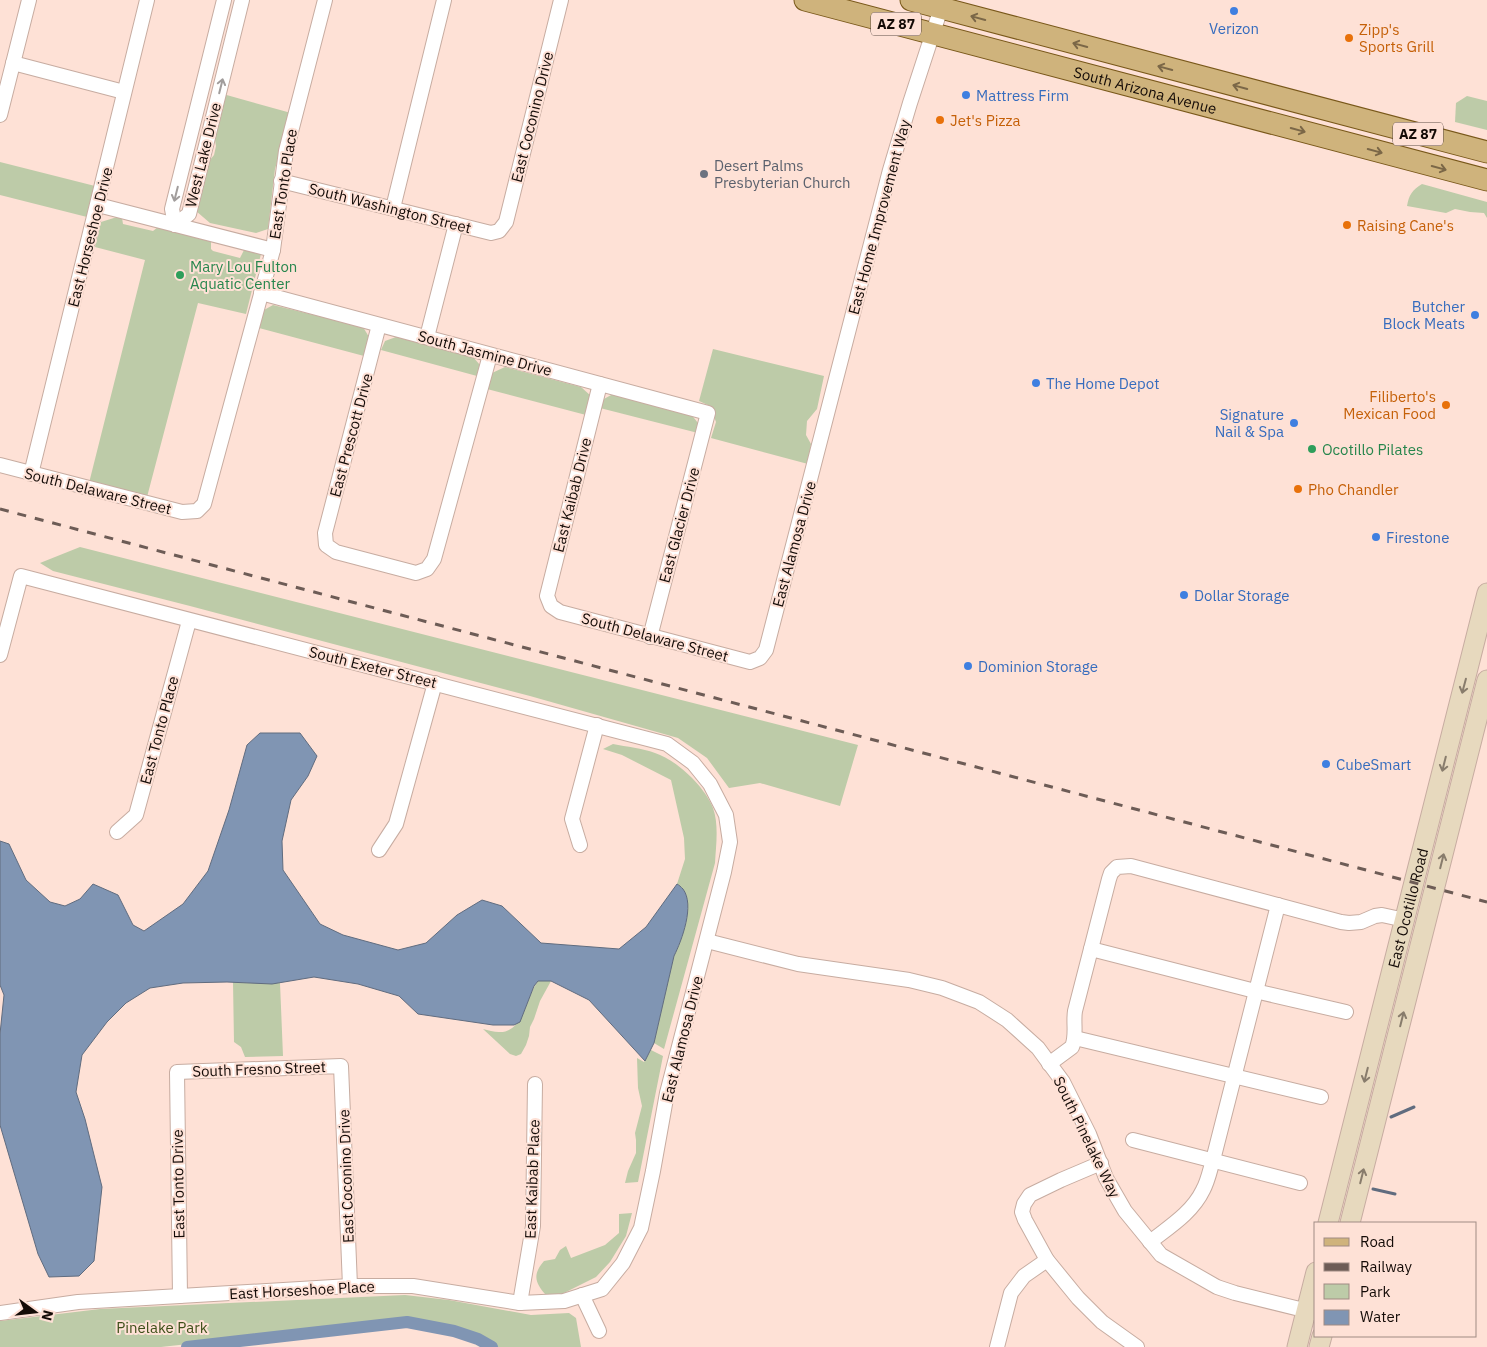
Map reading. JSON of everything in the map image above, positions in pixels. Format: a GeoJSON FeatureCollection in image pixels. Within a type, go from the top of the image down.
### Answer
{"type":"FeatureCollection","features":[{"type":"Feature","properties":{"kind":"main road","name":"South Arizona Avenue"},"geometry":{"type":"LineString","coordinates":[[805,0],[1487,180]]}},
{"type":"Feature","properties":{"kind":"main road","name":"South Arizona Avenue"},"geometry":{"type":"LineString","coordinates":[[911,0],[1487,152]]}},
{"type":"Feature","properties":{"kind":"main road","name":"East Ocotillo Road"},"geometry":{"type":"LineString","coordinates":[[1328,1222],[1487,593]]}},
{"type":"Feature","properties":{"kind":"main road","name":"East Ocotillo Road"},"geometry":{"type":"LineString","coordinates":[[1350,1222],[1487,680]]}},
{"type":"Feature","properties":{"kind":"main road"},"geometry":{"type":"LineString","coordinates":[[1297,1347],[1311,1312],[1314,1288]]}},
{"type":"Feature","properties":{"kind":"street"},"geometry":{"type":"LineString","coordinates":[[0,115],[29,0]]}},
{"type":"Feature","properties":{"kind":"street","name":"East Horseshoe Drive"},"geometry":{"type":"LineString","coordinates":[[31,474],[147,0]]}},
{"type":"Feature","properties":{"kind":"street","name":"West Lake Drive"},"geometry":{"type":"LineString","coordinates":[[224,0],[172,208],[175,225],[189,214],[242,0]]}},
{"type":"Feature","properties":{"kind":"street","name":"East Tonto Place"},"geometry":{"type":"LineString","coordinates":[[197,511],[204,504],[272,250],[286,151],[324,0]]}},
{"type":"Feature","properties":{"kind":"street"},"geometry":{"type":"LineString","coordinates":[[393,208],[444,0]]}},
{"type":"Feature","properties":{"kind":"street","name":"East Coconino Drive"},"geometry":{"type":"LineString","coordinates":[[499,231],[506,222],[561,0]]}},
{"type":"Feature","properties":{"kind":"street","name":"East Home Improvement Way"},"geometry":{"type":"LineString","coordinates":[[824,428],[890,170],[941,8]]}},
{"type":"Feature","properties":{"kind":"street"},"geometry":{"type":"LineString","coordinates":[[13,63],[124,92]]}},
{"type":"Feature","properties":{"kind":"street"},"geometry":{"type":"LineString","coordinates":[[187,149],[204,153]]}},
{"type":"Feature","properties":{"kind":"street","name":"South Washington Street"},"geometry":{"type":"LineString","coordinates":[[281,181],[491,233],[499,231]]}},
{"type":"Feature","properties":{"kind":"street"},"geometry":{"type":"LineString","coordinates":[[98,205],[272,250]]}},
{"type":"Feature","properties":{"kind":"street"},"geometry":{"type":"LineString","coordinates":[[427,337],[456,224]]}},
{"type":"Feature","properties":{"kind":"street","name":"South Jasmine Drive"},"geometry":{"type":"LineString","coordinates":[[261,293],[708,413]]}},
{"type":"Feature","properties":{"kind":"street","name":"East Prescott Drive"},"geometry":{"type":"LineString","coordinates":[[379,325],[325,533],[326,545],[336,552],[416,572],[427,569],[434,559],[490,355]]}},
{"type":"Feature","properties":{"kind":"street","name":"East Kaibab Drive"},"geometry":{"type":"LineString","coordinates":[[551,606],[546,596],[600,384]]}},
{"type":"Feature","properties":{"kind":"street","name":"East Glacier Drive"},"geometry":{"type":"LineString","coordinates":[[650,636],[708,413]]}},
{"type":"Feature","properties":{"kind":"street","name":"East Alamosa Drive"},"geometry":{"type":"LineString","coordinates":[[760,658],[766,650],[824,428]]}},
{"type":"Feature","properties":{"kind":"street","name":"South Delaware Street"},"geometry":{"type":"LineString","coordinates":[[0,465],[182,512],[197,511]]}},
{"type":"Feature","properties":{"kind":"street","name":"South Exeter Street"},"geometry":{"type":"LineString","coordinates":[[0,655],[21,576],[667,744],[693,763],[710,784]]}},
{"type":"Feature","properties":{"kind":"street","name":"South Delaware Street"},"geometry":{"type":"LineString","coordinates":[[551,606],[560,612],[750,662],[760,658]]}},
{"type":"Feature","properties":{"kind":"street","name":"East Tonto Place"},"geometry":{"type":"LineString","coordinates":[[117,832],[136,815],[189,621]]}},
{"type":"Feature","properties":{"kind":"street"},"geometry":{"type":"LineString","coordinates":[[380,850],[396,824],[435,683]]}},
{"type":"Feature","properties":{"kind":"street"},"geometry":{"type":"LineString","coordinates":[[580,845],[572,819],[597,725]]}},
{"type":"Feature","properties":{"kind":"street","name":"East Alamosa Drive"},"geometry":{"type":"LineString","coordinates":[[602,1288],[623,1263],[641,1228],[668,1093],[724,872],[730,842],[726,815],[710,784]]}},
{"type":"Feature","properties":{"kind":"street"},"geometry":{"type":"LineString","coordinates":[[1049,1064],[1072,1047],[1075,1038],[1075,1011],[1111,873],[1117,867],[1131,866],[1331,920],[1349,923],[1361,922],[1382,915],[1405,920]]}},
{"type":"Feature","properties":{"kind":"street"},"geometry":{"type":"LineString","coordinates":[[1150,1242],[1180,1219],[1195,1204],[1204,1190],[1278,905]]}},
{"type":"Feature","properties":{"kind":"street","name":"South Pinelake Way"},"geometry":{"type":"LineString","coordinates":[[707,941],[798,964],[909,980],[942,988],[979,1002],[1007,1020],[1038,1048],[1063,1082],[1089,1134],[1106,1178],[1125,1211],[1161,1255],[1217,1286],[1235,1293],[1311,1312]]}},
{"type":"Feature","properties":{"kind":"street"},"geometry":{"type":"LineString","coordinates":[[1091,948],[1255,991],[1346,1012]]}},
{"type":"Feature","properties":{"kind":"street"},"geometry":{"type":"LineString","coordinates":[[1075,1038],[1321,1097]]}},
{"type":"Feature","properties":{"kind":"street","name":"East Coconino Drive"},"geometry":{"type":"LineString","coordinates":[[341,1066],[350,1286]]}},
{"type":"Feature","properties":{"kind":"street","name":"South Fresno Street"},"geometry":{"type":"LineString","coordinates":[[177,1072],[341,1066]]}},
{"type":"Feature","properties":{"kind":"street","name":"East Tonto Drive"},"geometry":{"type":"LineString","coordinates":[[177,1072],[180,1296]]}},
{"type":"Feature","properties":{"kind":"street","name":"East Kaibab Place"},"geometry":{"type":"LineString","coordinates":[[520,1303],[533,1226],[535,1084]]}},
{"type":"Feature","properties":{"kind":"street"},"geometry":{"type":"LineString","coordinates":[[1133,1140],[1300,1183]]}},
{"type":"Feature","properties":{"kind":"street"},"geometry":{"type":"LineString","coordinates":[[1101,1163],[1030,1194],[1022,1212],[1047,1260],[1078,1298],[1102,1322],[1133,1346]]}},
{"type":"Feature","properties":{"kind":"street"},"geometry":{"type":"LineString","coordinates":[[997,1347],[1011,1293],[1024,1276],[1047,1260]]}},
{"type":"Feature","properties":{"kind":"street","name":"East Horseshoe Place"},"geometry":{"type":"LineString","coordinates":[[0,1313],[78,1302],[350,1286],[413,1286],[520,1303],[564,1301],[602,1288]]}},
{"type":"Feature","properties":{"kind":"street"},"geometry":{"type":"LineString","coordinates":[[582,1295],[599,1331]]}},
{"type":"Feature","properties":{"kind":"green space"},"geometry":{"type":"Polygon","coordinates":[[[223,94],[291,113],[275,169],[268,229],[256,233],[210,223],[196,211],[206,165],[214,155],[216,146],[214,134],[223,94]]]}},
{"type":"Feature","properties":{"kind":"green space"},"geometry":{"type":"Polygon","coordinates":[[[1467,96],[1487,101],[1487,130],[1455,122],[1456,103],[1467,96]]]}},
{"type":"Feature","properties":{"kind":"green space"},"geometry":{"type":"Polygon","coordinates":[[[0,162],[95,186],[87,217],[0,195],[0,162]]]}},
{"type":"Feature","properties":{"kind":"green space"},"geometry":{"type":"Polygon","coordinates":[[[1422,184],[1487,202],[1487,218],[1484,213],[1455,209],[1446,213],[1407,206],[1412,193],[1422,184]]]}},
{"type":"Feature","properties":{"kind":"green space"},"geometry":{"type":"Polygon","coordinates":[[[117,217],[122,218],[123,224],[153,231],[158,227],[211,241],[211,249],[213,251],[240,258],[244,250],[261,254],[246,314],[198,303],[147,497],[89,483],[145,260],[95,247],[101,222],[117,217]]]}},
{"type":"Feature","properties":{"kind":"green space"},"geometry":{"type":"Polygon","coordinates":[[[273,305],[363,327],[369,337],[364,356],[259,328],[264,310],[273,305]]]}},
{"type":"Feature","properties":{"kind":"green space"},"geometry":{"type":"Polygon","coordinates":[[[396,337],[473,357],[480,365],[477,376],[381,350],[385,341],[396,337]]]}},
{"type":"Feature","properties":{"kind":"green space"},"geometry":{"type":"Polygon","coordinates":[[[713,349],[824,376],[817,409],[807,421],[806,435],[811,444],[808,464],[711,438],[716,422],[710,406],[699,401],[713,349]]]}},
{"type":"Feature","properties":{"kind":"green space"},"geometry":{"type":"Polygon","coordinates":[[[505,367],[581,387],[591,396],[586,415],[487,389],[492,373],[505,367]]]}},
{"type":"Feature","properties":{"kind":"green space"},"geometry":{"type":"Polygon","coordinates":[[[613,394],[690,413],[698,423],[698,433],[600,408],[602,400],[613,394]]]}},
{"type":"Feature","properties":{"kind":"green space"},"geometry":{"type":"Polygon","coordinates":[[[80,547],[858,745],[840,806],[760,783],[729,788],[707,758],[678,738],[530,696],[53,571],[40,563],[80,547]]]}},
{"type":"Feature","properties":{"kind":"green space"},"geometry":{"type":"Polygon","coordinates":[[[613,744],[655,753],[681,768],[704,792],[713,808],[716,821],[715,863],[664,1049],[654,1043],[674,955],[684,932],[688,913],[686,896],[683,889],[677,884],[685,859],[684,838],[671,780],[622,755],[603,749],[613,744]]]}},
{"type":"Feature","properties":{"kind":"green space"},"geometry":{"type":"Polygon","coordinates":[[[538,981],[551,981],[540,1001],[530,1027],[526,1045],[521,1054],[516,1056],[510,1054],[483,1029],[499,1032],[507,1031],[514,1027],[538,981]]]}},
{"type":"Feature","properties":{"kind":"green space"},"geometry":{"type":"Polygon","coordinates":[[[233,982],[280,983],[283,1056],[245,1057],[241,1047],[234,1042],[233,982]]]}},
{"type":"Feature","properties":{"kind":"green space"},"geometry":{"type":"Polygon","coordinates":[[[651,1050],[663,1056],[638,1182],[625,1183],[636,1153],[635,1133],[642,1106],[638,1088],[637,1058],[644,1062],[651,1050]]]}},
{"type":"Feature","properties":{"kind":"green space"},"geometry":{"type":"Polygon","coordinates":[[[632,1213],[626,1236],[610,1262],[596,1277],[562,1294],[547,1296],[536,1279],[540,1266],[544,1261],[555,1259],[560,1250],[566,1246],[571,1258],[605,1245],[619,1233],[619,1214],[632,1213]]]}},
{"type":"Feature","properties":{"kind":"green space","name":"Pinelake Park"},"geometry":{"type":"Polygon","coordinates":[[[405,1295],[449,1300],[531,1315],[569,1313],[576,1318],[581,1347],[495,1347],[473,1335],[457,1330],[409,1321],[161,1347],[0,1347],[0,1321],[100,1309],[405,1295]]]}},
{"type":"Feature","properties":{"kind":"water"},"geometry":{"type":"Polygon","coordinates":[[[260,733],[300,733],[317,756],[308,776],[291,800],[282,841],[283,870],[320,924],[343,935],[398,950],[426,943],[457,915],[482,900],[502,906],[541,943],[619,949],[646,927],[677,884],[679,885],[686,896],[688,913],[684,932],[674,956],[654,1043],[645,1061],[589,1000],[551,981],[538,981],[534,986],[520,1022],[514,1025],[493,1025],[418,1014],[399,996],[358,984],[314,977],[272,984],[183,983],[150,988],[126,1003],[107,1022],[82,1055],[76,1092],[85,1119],[102,1187],[94,1261],[79,1276],[49,1277],[38,1254],[0,1125],[0,1034],[4,995],[0,985],[0,841],[9,844],[26,880],[50,902],[65,906],[80,899],[93,884],[118,895],[133,925],[144,931],[183,904],[208,871],[229,810],[247,745],[260,733]]]}},
{"type":"Feature","properties":{"kind":"waterway"},"geometry":{"type":"LineString","coordinates":[[1391,1117],[1414,1107]]}},
{"type":"Feature","properties":{"kind":"waterway"},"geometry":{"type":"LineString","coordinates":[[1373,1189],[1395,1194]]}},
{"type":"Feature","properties":{"kind":"waterway"},"geometry":{"type":"LineString","coordinates":[[187,1347],[407,1322],[454,1331],[478,1339],[492,1347]]}},
{"type":"Feature","properties":{"kind":"railway"},"geometry":{"type":"LineString","coordinates":[[0,509],[1487,902]]}},
{"type":"Feature","properties":{"kind":"place","name":"Verizon"},"geometry":{"type":"Point","coordinates":[1234,11]}},
{"type":"Feature","properties":{"kind":"place","name":"Zipp's Sports Grill"},"geometry":{"type":"Point","coordinates":[1349,38]}},
{"type":"Feature","properties":{"kind":"place","name":"Mattress Firm"},"geometry":{"type":"Point","coordinates":[966,95]}},
{"type":"Feature","properties":{"kind":"place","name":"Jet's Pizza"},"geometry":{"type":"Point","coordinates":[940,120]}},
{"type":"Feature","properties":{"kind":"place","name":"Desert Palms Presbyterian Church"},"geometry":{"type":"Point","coordinates":[704,174]}},
{"type":"Feature","properties":{"kind":"place","name":"Raising Cane's"},"geometry":{"type":"Point","coordinates":[1347,225]}},
{"type":"Feature","properties":{"kind":"place","name":"Mary Lou Fulton Aquatic Center"},"geometry":{"type":"Point","coordinates":[180,275]}},
{"type":"Feature","properties":{"kind":"place","name":"Butcher Block Meats"},"geometry":{"type":"Point","coordinates":[1475,315]}},
{"type":"Feature","properties":{"kind":"place","name":"The Home Depot"},"geometry":{"type":"Point","coordinates":[1036,383]}},
{"type":"Feature","properties":{"kind":"place","name":"Filiberto's Mexican Food"},"geometry":{"type":"Point","coordinates":[1446,405]}},
{"type":"Feature","properties":{"kind":"place","name":"Signature Nail & Spa"},"geometry":{"type":"Point","coordinates":[1294,423]}},
{"type":"Feature","properties":{"kind":"place","name":"Ocotillo Pilates"},"geometry":{"type":"Point","coordinates":[1312,449]}},
{"type":"Feature","properties":{"kind":"place","name":"Pho Chandler"},"geometry":{"type":"Point","coordinates":[1298,489]}},
{"type":"Feature","properties":{"kind":"place","name":"Firestone"},"geometry":{"type":"Point","coordinates":[1376,537]}},
{"type":"Feature","properties":{"kind":"place","name":"Dollar Storage"},"geometry":{"type":"Point","coordinates":[1184,595]}},
{"type":"Feature","properties":{"kind":"place","name":"Dominion Storage"},"geometry":{"type":"Point","coordinates":[968,666]}},
{"type":"Feature","properties":{"kind":"place","name":"CubeSmart"},"geometry":{"type":"Point","coordinates":[1326,764]}}]}
